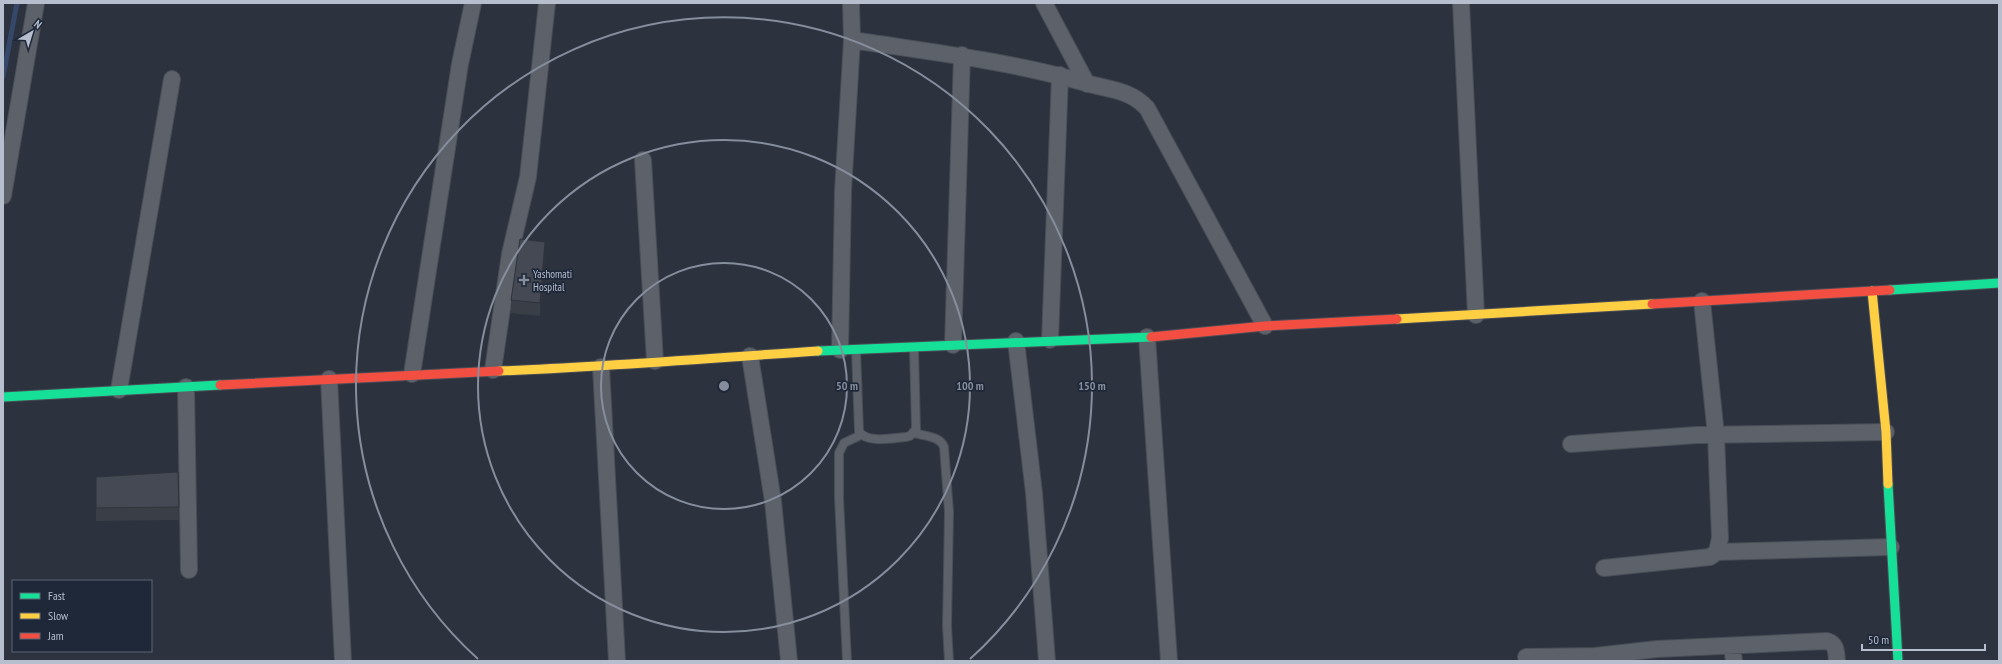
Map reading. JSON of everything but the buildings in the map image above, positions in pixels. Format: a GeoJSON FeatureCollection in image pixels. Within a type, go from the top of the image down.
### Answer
{"type":"FeatureCollection","features":[{"type":"Feature","properties":{"kind":"main road"},"geometry":{"type":"LineString","coordinates":[[3,397],[412,374],[601,367],[655,361],[856,349],[1147,337],[1265,326],[1476,315],[1999,283]]}},
{"type":"Feature","properties":{"kind":"main road"},"geometry":{"type":"LineString","coordinates":[[1872,291],[1886,432],[1898,661]]}},
{"type":"Feature","properties":{"kind":"street"},"geometry":{"type":"LineString","coordinates":[[3,196],[36,3]]}},
{"type":"Feature","properties":{"kind":"street"},"geometry":{"type":"LineString","coordinates":[[412,374],[460,64],[473,3]]}},
{"type":"Feature","properties":{"kind":"street"},"geometry":{"type":"LineString","coordinates":[[493,370],[510,254],[528,177],[546,3]]}},
{"type":"Feature","properties":{"kind":"street"},"geometry":{"type":"LineString","coordinates":[[840,350],[843,191],[852,40],[851,3]]}},
{"type":"Feature","properties":{"kind":"street"},"geometry":{"type":"LineString","coordinates":[[1044,3],[1087,84]]}},
{"type":"Feature","properties":{"kind":"street"},"geometry":{"type":"LineString","coordinates":[[1461,3],[1476,315]]}},
{"type":"Feature","properties":{"kind":"street"},"geometry":{"type":"LineString","coordinates":[[852,40],[962,56],[1060,75],[1087,84],[1132,95],[1146,108],[1265,326]]}},
{"type":"Feature","properties":{"kind":"street"},"geometry":{"type":"LineString","coordinates":[[953,345],[962,56]]}},
{"type":"Feature","properties":{"kind":"street"},"geometry":{"type":"LineString","coordinates":[[1050,340],[1060,75]]}},
{"type":"Feature","properties":{"kind":"street"},"geometry":{"type":"LineString","coordinates":[[119,390],[172,79]]}},
{"type":"Feature","properties":{"kind":"street"},"geometry":{"type":"LineString","coordinates":[[643,160],[655,361]]}},
{"type":"Feature","properties":{"kind":"street"},"geometry":{"type":"LineString","coordinates":[[1702,301],[1716,435],[1720,538],[1717,552]]}},
{"type":"Feature","properties":{"kind":"street"},"geometry":{"type":"LineString","coordinates":[[1147,337],[1170,661]]}},
{"type":"Feature","properties":{"kind":"street"},"geometry":{"type":"LineString","coordinates":[[1016,342],[1034,493],[1047,661]]}},
{"type":"Feature","properties":{"kind":"street"},"geometry":{"type":"LineString","coordinates":[[750,356],[773,501],[789,661]]}},
{"type":"Feature","properties":{"kind":"street"},"geometry":{"type":"LineString","coordinates":[[601,367],[617,661]]}},
{"type":"Feature","properties":{"kind":"street"},"geometry":{"type":"LineString","coordinates":[[329,379],[343,661]]}},
{"type":"Feature","properties":{"kind":"street"},"geometry":{"type":"LineString","coordinates":[[186,387],[189,570]]}},
{"type":"Feature","properties":{"kind":"street"},"geometry":{"type":"LineString","coordinates":[[1571,444],[1716,435],[1886,432]]}},
{"type":"Feature","properties":{"kind":"street"},"geometry":{"type":"LineString","coordinates":[[1604,568],[1710,557],[1717,552],[1891,547]]}},
{"type":"Feature","properties":{"kind":"street"},"geometry":{"type":"LineString","coordinates":[[1526,658],[1733,654],[1827,641],[1833,644],[1836,649],[1837,661]]}},
{"type":"Feature","properties":{"kind":"lane"},"geometry":{"type":"LineString","coordinates":[[914,347],[916,423],[914,433]]}},
{"type":"Feature","properties":{"kind":"lane"},"geometry":{"type":"LineString","coordinates":[[856,349],[859,431],[861,435],[869,439],[906,437],[914,433],[937,439],[943,443],[949,512],[947,626],[949,661]]}},
{"type":"Feature","properties":{"kind":"lane"},"geometry":{"type":"LineString","coordinates":[[847,661],[838,498],[839,453],[844,443],[861,435]]}},
{"type":"Feature","properties":{"kind":"waterway"},"geometry":{"type":"LineString","coordinates":[[3,77],[17,3]]}},
{"type":"Feature","properties":{"kind":"traffic: fast"},"geometry":{"type":"LineString","coordinates":[[1890,290],[1999,283]]}},
{"type":"Feature","properties":{"kind":"traffic: fast"},"geometry":{"type":"LineString","coordinates":[[818,351],[1151,337]]}},
{"type":"Feature","properties":{"kind":"traffic: fast"},"geometry":{"type":"LineString","coordinates":[[3,397],[220,385]]}},
{"type":"Feature","properties":{"kind":"traffic: fast"},"geometry":{"type":"LineString","coordinates":[[1888,484],[1898,661]]}},
{"type":"Feature","properties":{"kind":"traffic: slow"},"geometry":{"type":"LineString","coordinates":[[1872,291],[1886,432],[1888,484]]}},
{"type":"Feature","properties":{"kind":"traffic: slow"},"geometry":{"type":"LineString","coordinates":[[1397,319],[1652,304]]}},
{"type":"Feature","properties":{"kind":"traffic: slow"},"geometry":{"type":"LineString","coordinates":[[499,371],[619,365],[818,351]]}},
{"type":"Feature","properties":{"kind":"traffic: jam"},"geometry":{"type":"LineString","coordinates":[[1652,304],[1890,290]]}},
{"type":"Feature","properties":{"kind":"traffic: jam"},"geometry":{"type":"LineString","coordinates":[[1151,337],[1265,326],[1397,319]]}},
{"type":"Feature","properties":{"kind":"traffic: jam"},"geometry":{"type":"LineString","coordinates":[[220,385],[499,371]]}},
{"type":"Feature","properties":{"kind":"place","name":"Yashomati Hospital"},"geometry":{"type":"Point","coordinates":[524,280]}}]}
